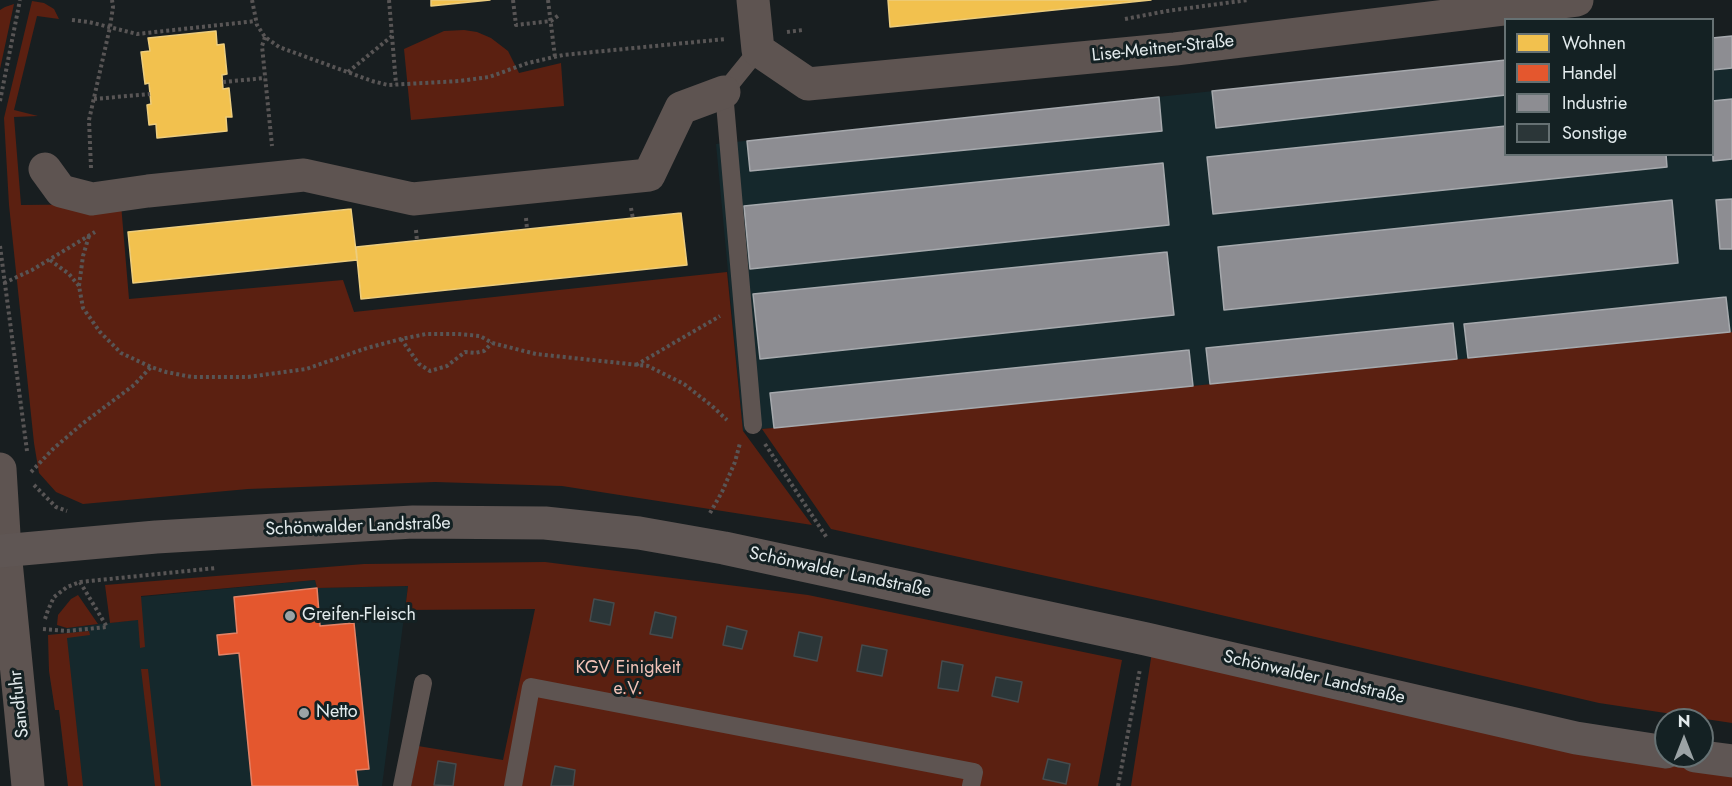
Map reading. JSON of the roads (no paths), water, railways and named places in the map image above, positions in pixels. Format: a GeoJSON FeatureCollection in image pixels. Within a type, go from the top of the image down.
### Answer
{"type":"FeatureCollection","features":[{"type":"Feature","properties":{"kind":"main road","name":"Schönwalder Landstraße"},"geometry":{"type":"LineString","coordinates":[[3,551],[145,538],[413,522],[545,523],[639,533],[724,548],[1146,639],[1576,738],[1654,750]]}},
{"type":"Feature","properties":{"kind":"main road"},"geometry":{"type":"LineString","coordinates":[[1714,759],[1732,761]]}},
{"type":"Feature","properties":{"kind":"street"},"geometry":{"type":"LineString","coordinates":[[753,0],[757,43]]}},
{"type":"Feature","properties":{"kind":"street","name":"Lise-Meitner-Straße"},"geometry":{"type":"LineString","coordinates":[[757,43],[808,84],[1175,49],[1577,0]]}},
{"type":"Feature","properties":{"kind":"street"},"geometry":{"type":"LineString","coordinates":[[45,169],[61,190],[92,199],[304,175],[413,199],[649,176],[681,108],[724,92]]}},
{"type":"Feature","properties":{"kind":"street","name":"Sandfuhr"},"geometry":{"type":"LineString","coordinates":[[0,469],[3,551],[28,786]]}},
{"type":"Feature","properties":{"kind":"lane"},"geometry":{"type":"LineString","coordinates":[[747,430],[742,305],[724,92],[757,43]]}},
{"type":"Feature","properties":{"kind":"lane"},"geometry":{"type":"LineString","coordinates":[[402,786],[423,683]]}},
{"type":"Feature","properties":{"kind":"lane"},"geometry":{"type":"LineString","coordinates":[[513,786],[531,687],[974,772],[971,786]]}},
{"type":"Feature","properties":{"kind":"place","name":"Greifen-Fleisch"},"geometry":{"type":"Point","coordinates":[290,616]}},
{"type":"Feature","properties":{"kind":"place","name":"Netto"},"geometry":{"type":"Point","coordinates":[304,713]}},
{"type":"Feature","properties":{"kind":"park label","name":"KGV Einigkeit e.V."},"geometry":{"type":"Point","coordinates":[628,679]}}]}
